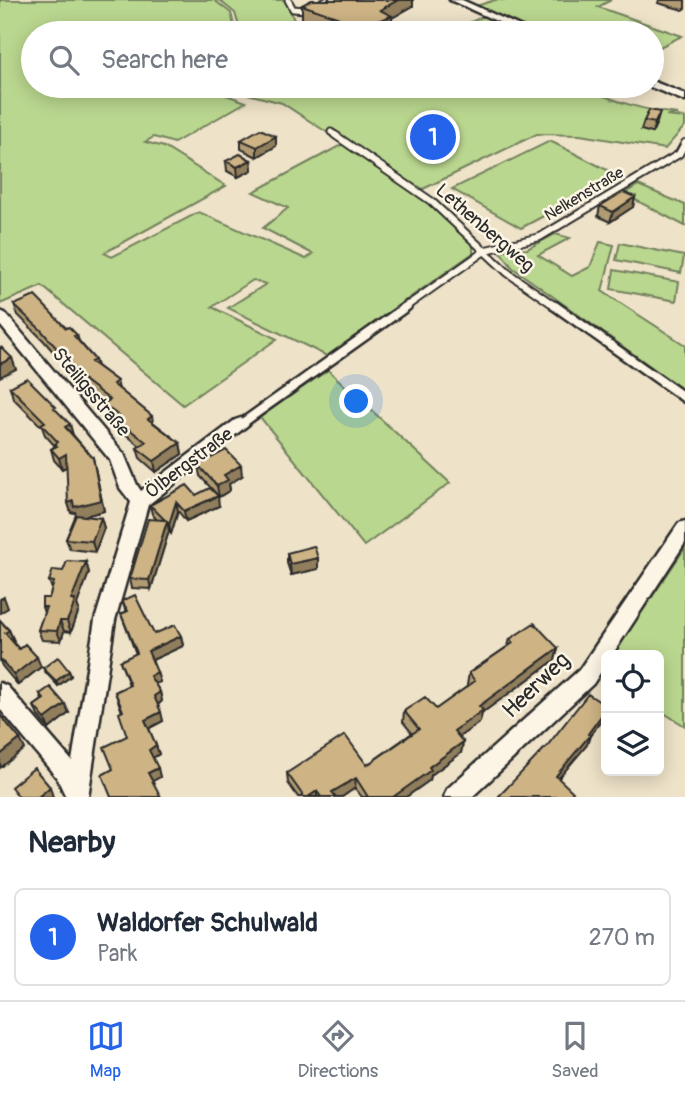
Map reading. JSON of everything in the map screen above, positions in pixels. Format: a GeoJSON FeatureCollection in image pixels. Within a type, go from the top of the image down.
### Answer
{"type":"FeatureCollection","features":[{"type":"Feature","properties":{"kind":"street"},"geometry":{"type":"LineString","coordinates":[[454,0],[502,21]]}},
{"type":"Feature","properties":{"kind":"street"},"geometry":{"type":"LineString","coordinates":[[664,89],[685,98]]}},
{"type":"Feature","properties":{"kind":"street","name":"Steiligsstraße"},"geometry":{"type":"LineString","coordinates":[[0,316],[118,458],[129,488],[140,501]]}},
{"type":"Feature","properties":{"kind":"street","name":"Ölbergstraße"},"geometry":{"type":"LineString","coordinates":[[77,797],[105,620],[140,501],[241,424]]}},
{"type":"Feature","properties":{"kind":"street","name":"Heerweg"},"geometry":{"type":"LineString","coordinates":[[455,797],[586,677],[685,528]]}},
{"type":"Feature","properties":{"kind":"street"},"geometry":{"type":"LineString","coordinates":[[0,693],[65,770],[77,797]]}},
{"type":"Feature","properties":{"kind":"lane"},"geometry":{"type":"LineString","coordinates":[[288,0],[293,9],[299,11],[326,0]]}},
{"type":"Feature","properties":{"kind":"lane","name":"Lethenbergweg"},"geometry":{"type":"LineString","coordinates":[[331,132],[431,201],[508,273],[685,398]]}},
{"type":"Feature","properties":{"kind":"lane","name":"Nelkenstraße"},"geometry":{"type":"LineString","coordinates":[[486,250],[540,237],[679,154],[685,144]]}},
{"type":"Feature","properties":{"kind":"lane","name":"Ölbergstraße"},"geometry":{"type":"LineString","coordinates":[[241,424],[486,250]]}},
{"type":"Feature","properties":{"kind":"green space"},"geometry":{"type":"Polygon","coordinates":[[[0,0],[214,0],[231,13],[233,21],[21,21],[21,98],[235,98],[246,102],[174,143],[154,137],[145,142],[164,147],[226,186],[104,253],[112,257],[199,212],[306,259],[313,254],[263,228],[288,208],[253,192],[345,143],[427,202],[473,245],[473,253],[327,356],[228,308],[266,284],[253,280],[212,307],[277,339],[183,405],[42,286],[0,304],[0,0]]]}},
{"type":"Feature","properties":{"kind":"green space"},"geometry":{"type":"Polygon","coordinates":[[[219,0],[286,0],[296,21],[237,21],[235,13],[219,0]]]}},
{"type":"Feature","properties":{"kind":"green space"},"geometry":{"type":"Polygon","coordinates":[[[495,0],[611,0],[598,7],[639,21],[506,21],[473,7],[495,0]]]}},
{"type":"Feature","properties":{"kind":"green space"},"geometry":{"type":"Polygon","coordinates":[[[484,16],[495,21],[473,21],[484,16]]]}},
{"type":"Feature","properties":{"kind":"green space"},"geometry":{"type":"Polygon","coordinates":[[[664,30],[682,36],[664,45],[664,30]]]}},
{"type":"Feature","properties":{"kind":"green space"},"geometry":{"type":"Polygon","coordinates":[[[263,98],[611,98],[651,110],[678,114],[666,116],[685,118],[685,126],[665,149],[580,135],[537,134],[423,189],[418,186],[412,188],[282,103],[263,98]]]}},
{"type":"Feature","properties":{"kind":"green space"},"geometry":{"type":"Polygon","coordinates":[[[550,141],[619,176],[521,228],[452,189],[550,141]]]}},
{"type":"Feature","properties":{"kind":"green space"},"geometry":{"type":"Polygon","coordinates":[[[638,185],[685,205],[685,226],[624,194],[638,185]]]}},
{"type":"Feature","properties":{"kind":"green space"},"geometry":{"type":"Polygon","coordinates":[[[555,234],[570,238],[538,255],[572,276],[590,267],[600,242],[614,245],[602,291],[685,345],[685,391],[513,268],[499,250],[527,249],[555,234]]]}},
{"type":"Feature","properties":{"kind":"green space"},"geometry":{"type":"Polygon","coordinates":[[[620,243],[684,256],[681,273],[616,260],[620,243]]]}},
{"type":"Feature","properties":{"kind":"green space"},"geometry":{"type":"Polygon","coordinates":[[[614,270],[679,282],[676,301],[611,289],[614,270]]]}},
{"type":"Feature","properties":{"kind":"green space"},"geometry":{"type":"Polygon","coordinates":[[[328,370],[450,483],[364,546],[260,417],[328,370]]]}},
{"type":"Feature","properties":{"kind":"green space"},"geometry":{"type":"Polygon","coordinates":[[[685,548],[685,726],[664,713],[664,650],[616,650],[685,548]]]}},
{"type":"Feature","properties":{"kind":"building"},"geometry":{"type":"Polygon","coordinates":[[[312,0],[398,0],[380,10],[392,16],[377,21],[335,21],[332,19],[337,17],[302,5],[312,0]]]}},
{"type":"Feature","properties":{"kind":"building"},"geometry":{"type":"Polygon","coordinates":[[[649,110],[660,112],[655,123],[644,121],[649,110]]]}},
{"type":"Feature","properties":{"kind":"building"},"geometry":{"type":"Polygon","coordinates":[[[260,129],[276,136],[257,147],[241,140],[260,129]]]}},
{"type":"Feature","properties":{"kind":"building"},"geometry":{"type":"Polygon","coordinates":[[[240,154],[251,160],[237,167],[226,161],[240,154]]]}},
{"type":"Feature","properties":{"kind":"building"},"geometry":{"type":"Polygon","coordinates":[[[623,192],[635,197],[613,212],[600,206],[623,192]]]}},
{"type":"Feature","properties":{"kind":"building"},"geometry":{"type":"Polygon","coordinates":[[[35,296],[66,328],[69,327],[77,335],[74,336],[95,360],[91,362],[117,381],[113,384],[152,416],[148,419],[180,443],[154,461],[137,448],[146,442],[116,419],[119,416],[103,404],[110,400],[84,380],[41,330],[14,305],[35,296]]]}},
{"type":"Feature","properties":{"kind":"building"},"geometry":{"type":"Polygon","coordinates":[[[0,347],[12,358],[0,364],[0,347]]]}},
{"type":"Feature","properties":{"kind":"building"},"geometry":{"type":"Polygon","coordinates":[[[27,378],[56,407],[54,408],[70,424],[65,427],[93,458],[101,500],[74,507],[73,501],[68,503],[66,454],[59,458],[51,449],[57,446],[55,444],[58,442],[41,424],[45,422],[10,387],[27,378]]]}},
{"type":"Feature","properties":{"kind":"building"},"geometry":{"type":"Polygon","coordinates":[[[226,450],[241,465],[224,475],[228,480],[217,486],[198,465],[226,450]]]}},
{"type":"Feature","properties":{"kind":"building"},"geometry":{"type":"Polygon","coordinates":[[[187,485],[196,495],[210,488],[218,496],[184,511],[176,502],[169,524],[167,521],[149,580],[130,579],[148,519],[165,520],[150,505],[187,485]]]}},
{"type":"Feature","properties":{"kind":"building"},"geometry":{"type":"Polygon","coordinates":[[[76,515],[101,518],[92,541],[66,539],[76,515]]]}},
{"type":"Feature","properties":{"kind":"building"},"geometry":{"type":"Polygon","coordinates":[[[314,546],[318,558],[290,564],[287,553],[314,546]]]}},
{"type":"Feature","properties":{"kind":"building"},"geometry":{"type":"Polygon","coordinates":[[[67,561],[86,562],[71,600],[75,600],[72,610],[67,621],[60,621],[57,631],[38,630],[46,607],[42,607],[42,598],[49,598],[54,582],[49,581],[53,570],[63,571],[67,561]]]}},
{"type":"Feature","properties":{"kind":"building"},"geometry":{"type":"Polygon","coordinates":[[[135,595],[154,634],[175,625],[181,636],[148,651],[157,672],[150,676],[160,692],[154,696],[161,712],[145,720],[156,745],[149,750],[158,768],[148,773],[161,797],[111,797],[102,775],[113,769],[104,747],[127,736],[119,713],[123,711],[115,692],[130,685],[120,661],[137,653],[121,614],[128,611],[122,601],[135,595]]]}},
{"type":"Feature","properties":{"kind":"building"},"geometry":{"type":"Polygon","coordinates":[[[0,621],[9,630],[5,633],[19,649],[25,644],[37,657],[14,675],[0,659],[0,621]]]}},
{"type":"Feature","properties":{"kind":"building"},"geometry":{"type":"Polygon","coordinates":[[[534,623],[558,648],[479,706],[483,710],[454,731],[463,742],[429,767],[431,770],[393,797],[368,797],[356,778],[332,792],[336,797],[321,797],[317,791],[304,797],[287,773],[345,735],[367,765],[419,729],[404,711],[425,697],[436,709],[475,681],[469,673],[513,643],[510,639],[534,623]]]}},
{"type":"Feature","properties":{"kind":"building"},"geometry":{"type":"Polygon","coordinates":[[[58,657],[69,671],[56,681],[43,668],[58,657]]]}},
{"type":"Feature","properties":{"kind":"building"},"geometry":{"type":"Polygon","coordinates":[[[50,687],[65,704],[45,719],[34,706],[44,699],[40,694],[50,687]]]}},
{"type":"Feature","properties":{"kind":"building"},"geometry":{"type":"Polygon","coordinates":[[[588,694],[601,703],[601,716],[588,734],[590,735],[556,776],[573,792],[569,797],[498,797],[547,746],[588,694]]]}},
{"type":"Feature","properties":{"kind":"building"},"geometry":{"type":"Polygon","coordinates":[[[0,715],[20,739],[0,755],[0,715]]]}},
{"type":"Feature","properties":{"kind":"building"},"geometry":{"type":"Polygon","coordinates":[[[34,768],[50,787],[38,797],[19,797],[11,787],[34,768]]]}},
{"type":"Feature","properties":{"kind":"place","name":"Waldorfer Schulwald"},"geometry":{"type":"Point","coordinates":[433,137]}}]}
